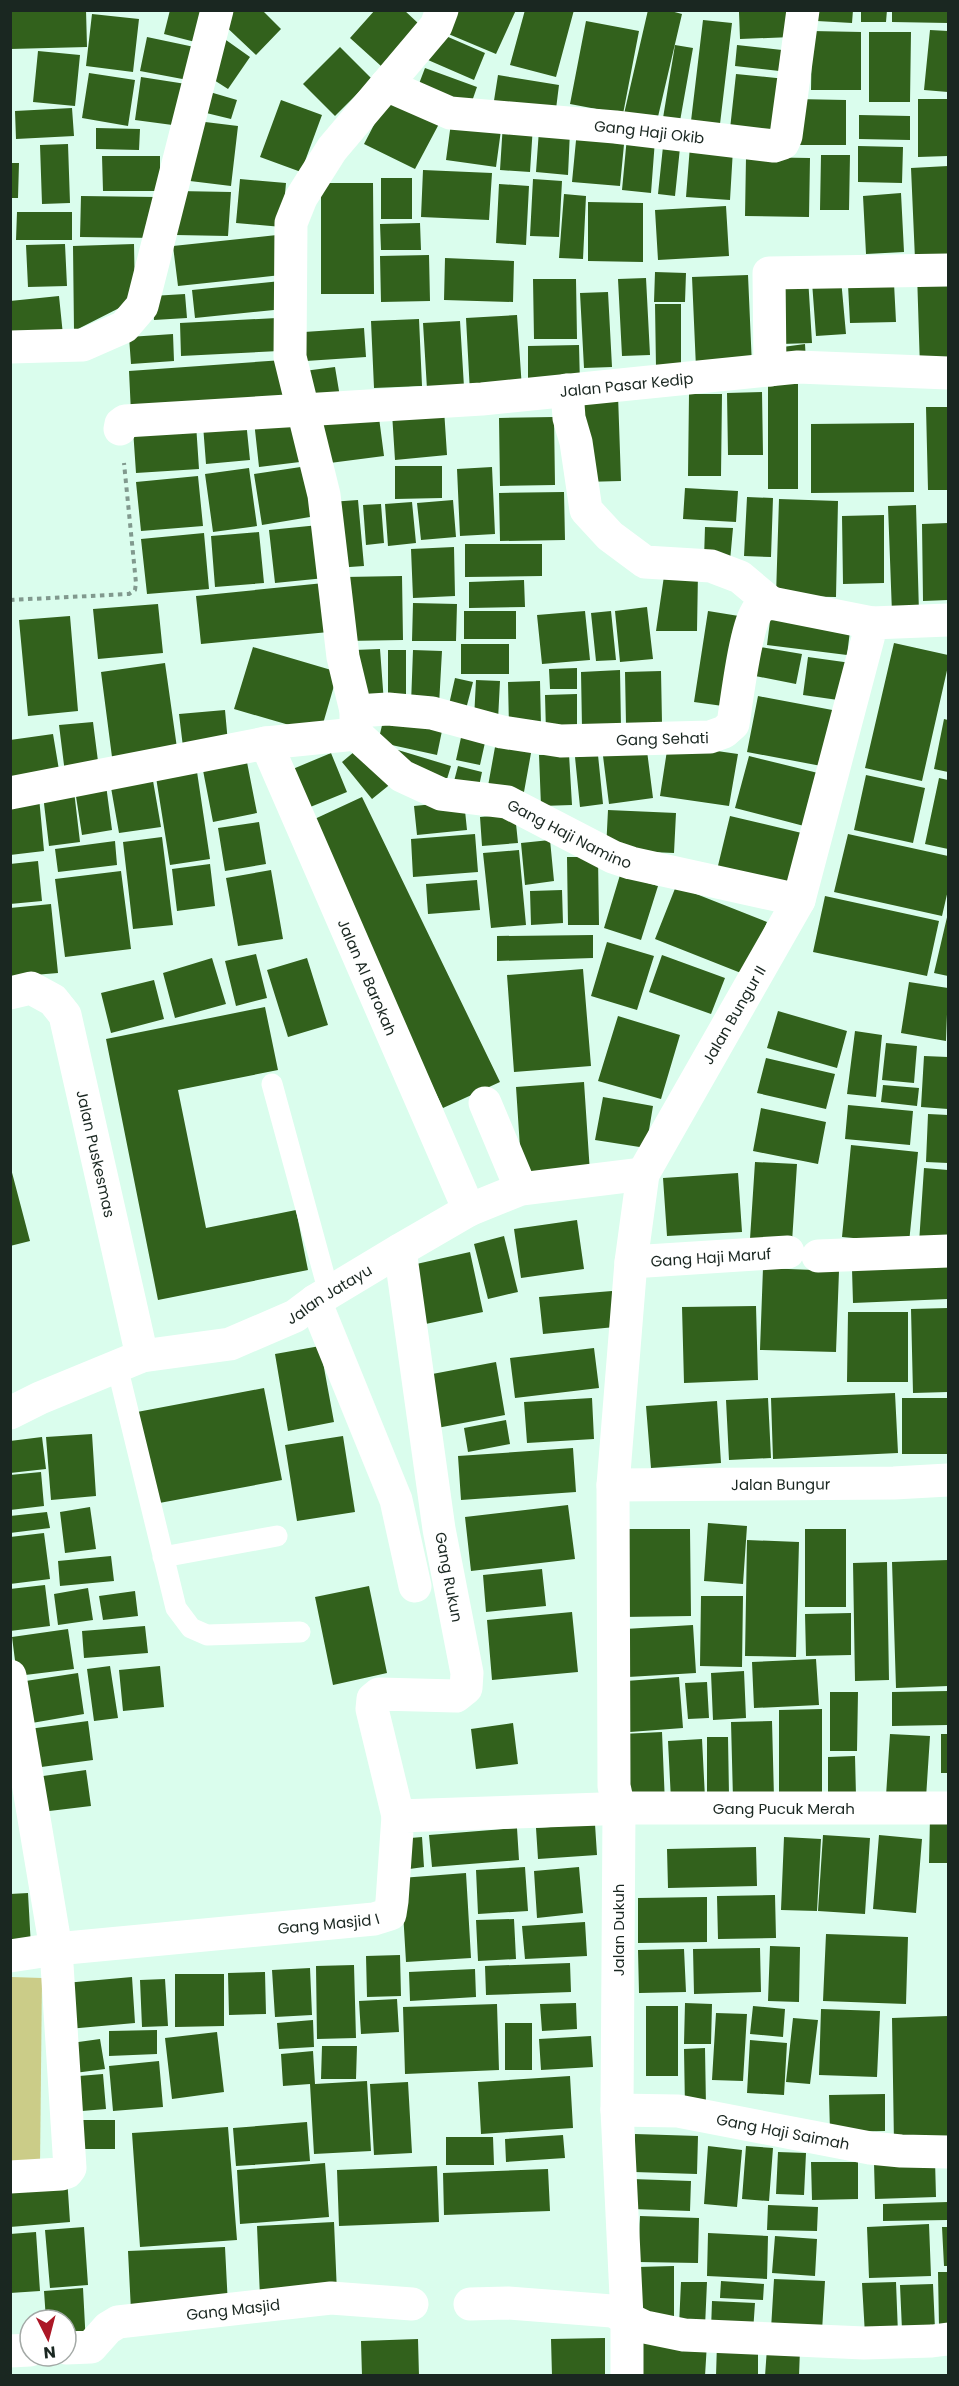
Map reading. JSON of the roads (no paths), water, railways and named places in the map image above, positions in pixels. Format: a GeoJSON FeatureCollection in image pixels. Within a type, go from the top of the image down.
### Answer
{"type":"FeatureCollection","features":[{"type":"Feature","properties":{"kind":"street"},"geometry":{"type":"LineString","coordinates":[[10,347],[83,345],[124,327],[142,306],[217,10]]}},
{"type":"Feature","properties":{"kind":"street"},"geometry":{"type":"LineString","coordinates":[[10,793],[356,723],[344,657],[324,495],[291,357],[291,223],[301,198],[332,149],[436,26],[442,10]]}},
{"type":"Feature","properties":{"kind":"street","name":"Gang Haji Okib"},"geometry":{"type":"LineString","coordinates":[[386,85],[450,113],[615,127],[774,146],[783,143],[786,136],[802,10]]}},
{"type":"Feature","properties":{"kind":"street"},"geometry":{"type":"LineString","coordinates":[[770,370],[769,273],[948,270]]}},
{"type":"Feature","properties":{"kind":"street","name":"Jalan Pasar Kedip"},"geometry":{"type":"LineString","coordinates":[[120,429],[121,424],[125,421],[435,402],[770,370],[823,367],[948,373]]}},
{"type":"Feature","properties":{"kind":"street"},"geometry":{"type":"LineString","coordinates":[[567,390],[569,418],[576,442],[586,510],[610,536],[645,562],[711,566],[740,577],[771,603],[872,623],[948,620]]}},
{"type":"Feature","properties":{"kind":"street","name":"Gang Sehati"},"geometry":{"type":"LineString","coordinates":[[356,723],[388,709],[432,713],[502,732],[561,741],[710,737],[724,732],[733,724],[749,633],[755,614],[763,605],[771,603]]}},
{"type":"Feature","properties":{"kind":"street","name":"Jalan Bungur II"},"geometry":{"type":"LineString","coordinates":[[613,1485],[631,1262],[644,1174],[799,900],[872,623]]}},
{"type":"Feature","properties":{"kind":"street","name":"Gang Haji Namino"},"geometry":{"type":"LineString","coordinates":[[356,723],[402,776],[441,794],[507,802],[613,857],[631,863],[799,900]]}},
{"type":"Feature","properties":{"kind":"street","name":"Jalan Al Barokah"},"geometry":{"type":"LineString","coordinates":[[266,743],[469,1210]]}},
{"type":"Feature","properties":{"kind":"street","name":"Jalan Puskesmas"},"geometry":{"type":"LineString","coordinates":[[10,993],[31,988],[53,1000],[65,1014],[129,1361]]}},
{"type":"Feature","properties":{"kind":"street"},"geometry":{"type":"LineString","coordinates":[[485,1103],[521,1189]]}},
{"type":"Feature","properties":{"kind":"street","name":"Jalan Jatayu"},"geometry":{"type":"LineString","coordinates":[[10,1413],[129,1361],[230,1344],[295,1316],[322,1297],[469,1210],[521,1189],[644,1174]]}},
{"type":"Feature","properties":{"kind":"street","name":"Gang Rukun"},"geometry":{"type":"LineString","coordinates":[[398,1816],[372,1709],[373,1699],[379,1694],[456,1696],[466,1688],[467,1673],[439,1529],[400,1250]]}},
{"type":"Feature","properties":{"kind":"street","name":"Gang Haji Maruf"},"geometry":{"type":"LineString","coordinates":[[631,1262],[803,1254],[948,1251]]}},
{"type":"Feature","properties":{"kind":"street"},"geometry":{"type":"LineString","coordinates":[[322,1297],[396,1500],[415,1586]]}},
{"type":"Feature","properties":{"kind":"street","name":"Jalan Bungur"},"geometry":{"type":"LineString","coordinates":[[613,1485],[894,1483],[948,1480]]}},
{"type":"Feature","properties":{"kind":"street","name":"Jalan Dukuh"},"geometry":{"type":"LineString","coordinates":[[613,1485],[614,1786],[619,1809],[617,2110],[627,2317],[627,2376]]}},
{"type":"Feature","properties":{"kind":"street"},"geometry":{"type":"LineString","coordinates":[[10,1676],[56,1949],[70,2168],[61,2174],[10,2177]]}},
{"type":"Feature","properties":{"kind":"street","name":"Gang Pucuk Merah"},"geometry":{"type":"LineString","coordinates":[[619,1809],[948,1808]]}},
{"type":"Feature","properties":{"kind":"street"},"geometry":{"type":"LineString","coordinates":[[398,1816],[619,1809]]}},
{"type":"Feature","properties":{"kind":"street","name":"Gang Masjid I"},"geometry":{"type":"LineString","coordinates":[[56,1949],[374,1919],[390,1914],[393,1901],[398,1816]]}},
{"type":"Feature","properties":{"kind":"street"},"geometry":{"type":"LineString","coordinates":[[10,1956],[56,1949]]}},
{"type":"Feature","properties":{"kind":"street","name":"Gang Haji Saimah"},"geometry":{"type":"LineString","coordinates":[[617,2110],[678,2111],[870,2148],[948,2152]]}},
{"type":"Feature","properties":{"kind":"street","name":"Gang Masjid"},"geometry":{"type":"LineString","coordinates":[[78,2348],[91,2347],[108,2328],[118,2322],[331,2298],[412,2304]]}},
{"type":"Feature","properties":{"kind":"street"},"geometry":{"type":"LineString","coordinates":[[470,2304],[508,2303],[612,2311],[645,2327],[684,2335],[864,2343],[948,2339]]}},
{"type":"Feature","properties":{"kind":"lane"},"geometry":{"type":"LineString","coordinates":[[272,1084],[322,1297]]}},
{"type":"Feature","properties":{"kind":"lane"},"geometry":{"type":"LineString","coordinates":[[129,1361],[163,1557],[176,1608],[191,1628],[207,1635],[300,1632]]}},
{"type":"Feature","properties":{"kind":"lane"},"geometry":{"type":"LineString","coordinates":[[163,1557],[277,1536]]}}]}
